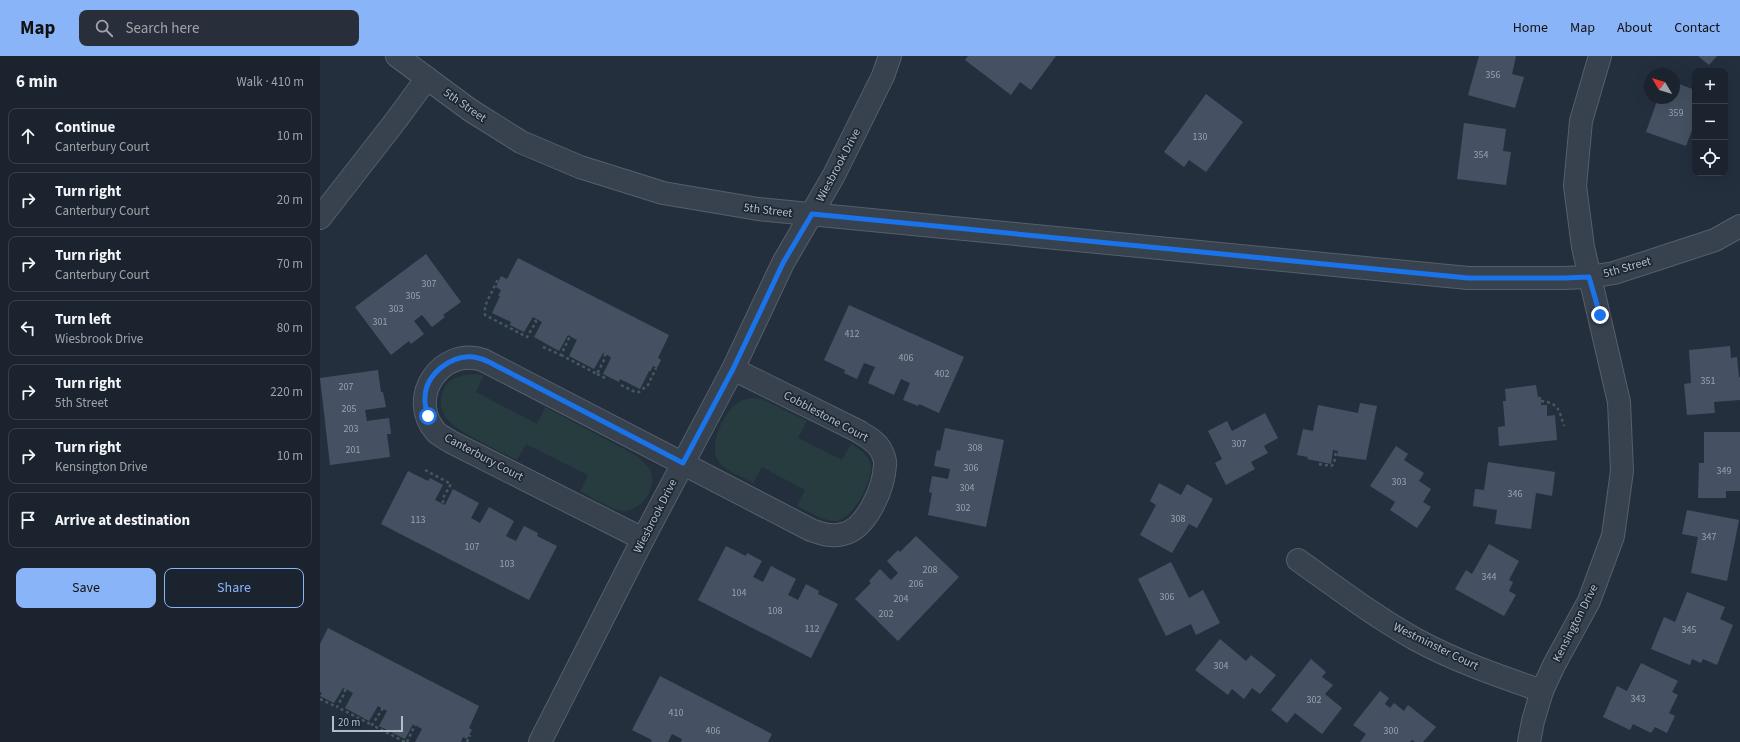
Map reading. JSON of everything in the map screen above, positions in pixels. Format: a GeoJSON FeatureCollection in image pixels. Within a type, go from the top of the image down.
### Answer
{"type":"FeatureCollection","features":[{"type":"Feature","properties":{"kind":"street","name":"5th Street"},"geometry":{"type":"LineString","coordinates":[[397,56],[470,110],[521,142],[580,167],[663,193],[758,209],[1468,278],[1564,278],[1589,277],[1614,273],[1715,240],[1740,226]]}},
{"type":"Feature","properties":{"kind":"street","name":"Wiesbrook Drive"},"geometry":{"type":"LineString","coordinates":[[546,740],[643,539],[733,369],[783,263],[834,175],[880,83],[890,56]]}},
{"type":"Feature","properties":{"kind":"street","name":"Kensington Drive"},"geometry":{"type":"LineString","coordinates":[[1529,742],[1533,721],[1542,691],[1554,665],[1589,601],[1613,536],[1622,471],[1619,402],[1600,316],[1589,277],[1583,247],[1575,186],[1581,120],[1600,56]]}},
{"type":"Feature","properties":{"kind":"street"},"geometry":{"type":"LineString","coordinates":[[320,218],[397,120],[427,78]]}},
{"type":"Feature","properties":{"kind":"street","name":"Canterbury Court"},"geometry":{"type":"LineString","coordinates":[[643,539],[452,442],[436,432],[428,416],[425,398],[429,382],[441,366],[457,359],[474,357],[489,362],[683,463]]}},
{"type":"Feature","properties":{"kind":"street","name":"Cobblestone Court"},"geometry":{"type":"LineString","coordinates":[[683,463],[811,530],[827,536],[844,534],[858,527],[869,513],[877,496],[886,463],[880,449],[871,439],[858,431],[733,369]]}},
{"type":"Feature","properties":{"kind":"street","name":"Westminster Court"},"geometry":{"type":"LineString","coordinates":[[1298,560],[1376,616],[1416,640],[1465,662],[1542,691]]}},
{"type":"Feature","properties":{"kind":"path"},"geometry":{"type":"LineString","coordinates":[[498,282],[485,306],[485,314],[526,337],[536,322],[540,321]]}},
{"type":"Feature","properties":{"kind":"path"},"geometry":{"type":"LineString","coordinates":[[534,317],[536,322]]}},
{"type":"Feature","properties":{"kind":"path"},"geometry":{"type":"LineString","coordinates":[[561,355],[571,338]]}},
{"type":"Feature","properties":{"kind":"path"},"geometry":{"type":"LineString","coordinates":[[543,347],[607,379]]}},
{"type":"Feature","properties":{"kind":"path"},"geometry":{"type":"LineString","coordinates":[[597,374],[605,358],[605,354]]}},
{"type":"Feature","properties":{"kind":"path"},"geometry":{"type":"LineString","coordinates":[[605,358],[609,356]]}},
{"type":"Feature","properties":{"kind":"path"},"geometry":{"type":"LineString","coordinates":[[621,385],[635,392],[639,392],[648,385],[656,368]]}},
{"type":"Feature","properties":{"kind":"path"},"geometry":{"type":"LineString","coordinates":[[1541,401],[1552,402],[1558,408],[1564,426]]}},
{"type":"Feature","properties":{"kind":"path"},"geometry":{"type":"LineString","coordinates":[[1319,464],[1331,466],[1334,464],[1336,451]]}},
{"type":"Feature","properties":{"kind":"path"},"geometry":{"type":"LineString","coordinates":[[425,470],[451,484],[443,498],[443,504]]}},
{"type":"Feature","properties":{"kind":"path"},"geometry":{"type":"LineString","coordinates":[[337,708],[346,690]]}},
{"type":"Feature","properties":{"kind":"path"},"geometry":{"type":"LineString","coordinates":[[320,699],[406,742],[416,726]]}},
{"type":"Feature","properties":{"kind":"path"},"geometry":{"type":"LineString","coordinates":[[372,725],[381,708]]}},
{"type":"Feature","properties":{"kind":"path"},"geometry":{"type":"LineString","coordinates":[[467,742],[470,735]]}},
{"type":"Feature","properties":{"kind":"green space"},"geometry":{"type":"Polygon","coordinates":[[[473,374],[484,375],[476,392],[537,424],[545,407],[637,456],[647,465],[651,472],[652,485],[647,497],[637,506],[625,511],[620,511],[580,491],[588,475],[526,444],[517,460],[480,442],[460,430],[448,420],[444,414],[441,406],[442,395],[445,387],[451,380],[459,376],[473,374]]]}},
{"type":"Feature","properties":{"kind":"green space"},"geometry":{"type":"Polygon","coordinates":[[[753,398],[762,399],[807,421],[798,438],[842,460],[851,444],[867,456],[871,467],[868,482],[860,500],[848,515],[835,521],[830,521],[797,506],[805,490],[762,467],[753,483],[722,466],[716,456],[715,448],[718,432],[722,423],[726,415],[736,404],[753,398]]]}},
{"type":"Feature","properties":{"kind":"building"},"geometry":{"type":"Polygon","coordinates":[[[968,56],[1056,56],[1031,90],[1020,82],[1011,95],[965,60],[968,56]]]}},
{"type":"Feature","properties":{"kind":"building"},"geometry":{"type":"Polygon","coordinates":[[[1479,56],[1516,56],[1512,74],[1524,77],[1515,108],[1468,95],[1479,56]]]}},
{"type":"Feature","properties":{"kind":"building"},"geometry":{"type":"Polygon","coordinates":[[[1698,56],[1717,56],[1709,65],[1698,56]]]}},
{"type":"Feature","properties":{"kind":"building"},"geometry":{"type":"Polygon","coordinates":[[[1680,84],[1692,89],[1692,130],[1686,146],[1646,132],[1656,104],[1680,104],[1680,84]]]}},
{"type":"Feature","properties":{"kind":"building"},"geometry":{"type":"Polygon","coordinates":[[[1206,94],[1243,122],[1206,172],[1189,160],[1184,167],[1164,152],[1206,94]]]}},
{"type":"Feature","properties":{"kind":"building"},"geometry":{"type":"Polygon","coordinates":[[[1464,123],[1506,129],[1503,151],[1511,152],[1506,185],[1457,179],[1464,123]]]}},
{"type":"Feature","properties":{"kind":"building"},"geometry":{"type":"Polygon","coordinates":[[[426,254],[461,302],[443,315],[445,317],[432,327],[422,315],[414,321],[424,334],[411,344],[409,341],[391,355],[355,307],[426,254]]]}},
{"type":"Feature","properties":{"kind":"building"},"geometry":{"type":"Polygon","coordinates":[[[518,258],[669,335],[658,358],[661,360],[657,368],[653,366],[640,389],[620,379],[619,382],[603,374],[611,358],[609,356],[603,353],[594,369],[569,356],[577,340],[568,335],[559,351],[534,337],[542,322],[533,317],[524,332],[510,325],[511,322],[492,313],[500,296],[498,296],[501,290],[496,287],[501,276],[507,279],[518,258]]]}},
{"type":"Feature","properties":{"kind":"building"},"geometry":{"type":"Polygon","coordinates":[[[849,305],[964,357],[939,413],[919,404],[918,406],[903,400],[910,383],[901,379],[894,395],[868,383],[875,367],[864,363],[857,379],[844,373],[845,370],[824,360],[849,305]]]}},
{"type":"Feature","properties":{"kind":"building"},"geometry":{"type":"Polygon","coordinates":[[[1730,346],[1731,358],[1737,357],[1740,377],[1740,400],[1714,402],[1715,413],[1687,415],[1684,384],[1691,383],[1689,350],[1730,346]]]}},
{"type":"Feature","properties":{"kind":"building"},"geometry":{"type":"Polygon","coordinates":[[[378,370],[381,392],[383,392],[386,407],[365,410],[367,421],[389,418],[391,434],[387,434],[390,457],[330,465],[320,378],[378,370]]]}},
{"type":"Feature","properties":{"kind":"building"},"geometry":{"type":"Polygon","coordinates":[[[1536,385],[1538,397],[1541,397],[1541,405],[1547,405],[1547,416],[1555,415],[1557,440],[1499,446],[1498,427],[1505,426],[1503,401],[1506,401],[1505,389],[1536,385]]]}},
{"type":"Feature","properties":{"kind":"building"},"geometry":{"type":"Polygon","coordinates":[[[1360,403],[1377,406],[1366,460],[1337,456],[1338,451],[1333,450],[1331,464],[1307,459],[1308,457],[1297,455],[1303,429],[1313,431],[1318,405],[1358,413],[1360,403]]]}},
{"type":"Feature","properties":{"kind":"building"},"geometry":{"type":"Polygon","coordinates":[[[1265,413],[1278,438],[1264,446],[1268,453],[1251,462],[1255,469],[1226,485],[1215,463],[1222,459],[1208,431],[1227,421],[1232,431],[1265,413]]]}},
{"type":"Feature","properties":{"kind":"building"},"geometry":{"type":"Polygon","coordinates":[[[945,428],[1004,440],[986,527],[928,515],[932,493],[929,492],[932,476],[948,479],[950,469],[934,466],[937,450],[940,451],[945,428]]]}},
{"type":"Feature","properties":{"kind":"building"},"geometry":{"type":"Polygon","coordinates":[[[1704,432],[1740,432],[1740,491],[1726,491],[1726,498],[1698,498],[1699,463],[1704,463],[1704,432]]]}},
{"type":"Feature","properties":{"kind":"building"},"geometry":{"type":"Polygon","coordinates":[[[1396,446],[1408,454],[1404,460],[1424,473],[1419,481],[1431,489],[1423,502],[1431,507],[1417,528],[1390,510],[1395,502],[1370,486],[1396,446]]]}},
{"type":"Feature","properties":{"kind":"building"},"geometry":{"type":"Polygon","coordinates":[[[1488,462],[1555,472],[1552,496],[1536,493],[1531,529],[1495,524],[1497,510],[1473,506],[1475,489],[1484,490],[1488,462]]]}},
{"type":"Feature","properties":{"kind":"building"},"geometry":{"type":"Polygon","coordinates":[[[408,471],[428,481],[430,478],[443,485],[435,500],[445,505],[453,489],[479,503],[471,518],[480,523],[489,507],[514,521],[506,536],[516,541],[524,526],[538,533],[537,536],[557,546],[529,600],[381,524],[408,471]]]}},
{"type":"Feature","properties":{"kind":"building"},"geometry":{"type":"Polygon","coordinates":[[[1159,483],[1181,495],[1187,484],[1213,499],[1197,528],[1189,524],[1172,553],[1140,535],[1156,505],[1150,501],[1159,483]]]}},
{"type":"Feature","properties":{"kind":"building"},"geometry":{"type":"Polygon","coordinates":[[[1687,510],[1739,520],[1727,581],[1691,573],[1698,537],[1682,534],[1687,510]]]}},
{"type":"Feature","properties":{"kind":"building"},"geometry":{"type":"Polygon","coordinates":[[[916,536],[959,577],[898,641],[855,599],[871,583],[869,581],[880,569],[891,580],[898,573],[887,561],[898,550],[900,552],[916,536]]]}},
{"type":"Feature","properties":{"kind":"building"},"geometry":{"type":"Polygon","coordinates":[[[1489,544],[1519,561],[1509,580],[1513,582],[1509,591],[1516,595],[1504,616],[1455,589],[1466,570],[1472,574],[1489,544]]]}},
{"type":"Feature","properties":{"kind":"building"},"geometry":{"type":"Polygon","coordinates":[[[726,546],[746,556],[747,553],[762,561],[753,577],[763,582],[771,566],[796,579],[788,595],[798,600],[806,584],[819,591],[818,594],[838,604],[811,658],[698,600],[726,546]]]}},
{"type":"Feature","properties":{"kind":"building"},"geometry":{"type":"Polygon","coordinates":[[[1171,562],[1189,598],[1203,590],[1220,623],[1196,635],[1191,624],[1166,636],[1138,579],[1171,562]]]}},
{"type":"Feature","properties":{"kind":"building"},"geometry":{"type":"Polygon","coordinates":[[[1687,592],[1725,607],[1720,619],[1733,625],[1717,665],[1703,659],[1701,663],[1692,659],[1690,665],[1651,649],[1664,617],[1675,622],[1687,592]]]}},
{"type":"Feature","properties":{"kind":"building"},"geometry":{"type":"Polygon","coordinates":[[[328,628],[479,706],[469,728],[472,730],[467,739],[463,737],[461,742],[415,742],[422,729],[413,724],[405,739],[379,726],[387,711],[378,706],[369,721],[345,708],[353,693],[348,690],[343,688],[334,703],[320,696],[322,693],[320,692],[320,644],[328,628]]]}},
{"type":"Feature","properties":{"kind":"building"},"geometry":{"type":"Polygon","coordinates":[[[1220,639],[1246,661],[1251,655],[1276,675],[1260,694],[1252,688],[1244,699],[1232,689],[1228,695],[1195,670],[1220,639]]]}},
{"type":"Feature","properties":{"kind":"building"},"geometry":{"type":"Polygon","coordinates":[[[1311,659],[1326,672],[1322,677],[1333,685],[1325,694],[1342,708],[1322,734],[1295,713],[1287,723],[1271,710],[1311,659]]]}},
{"type":"Feature","properties":{"kind":"building"},"geometry":{"type":"Polygon","coordinates":[[[1641,663],[1678,681],[1672,692],[1678,695],[1669,713],[1675,716],[1667,733],[1655,727],[1651,733],[1633,724],[1630,730],[1603,717],[1617,686],[1627,691],[1641,663]]]}},
{"type":"Feature","properties":{"kind":"building"},"geometry":{"type":"Polygon","coordinates":[[[660,676],[772,734],[768,742],[681,742],[682,739],[672,734],[668,742],[651,742],[652,740],[632,730],[660,676]]]}},
{"type":"Feature","properties":{"kind":"building"},"geometry":{"type":"Polygon","coordinates":[[[1380,691],[1389,698],[1385,704],[1390,708],[1394,703],[1404,711],[1408,705],[1436,727],[1423,742],[1415,742],[1412,740],[1410,742],[1360,742],[1366,734],[1353,725],[1380,691]]]}},
{"type":"Feature","properties":{"kind":"route"},"geometry":{"type":"LineString","coordinates":[[428,416],[425,398],[429,382],[441,366],[457,359],[474,357],[489,362],[683,463],[733,369],[783,263],[812,214],[1468,278],[1589,277],[1600,315]]}}]}
